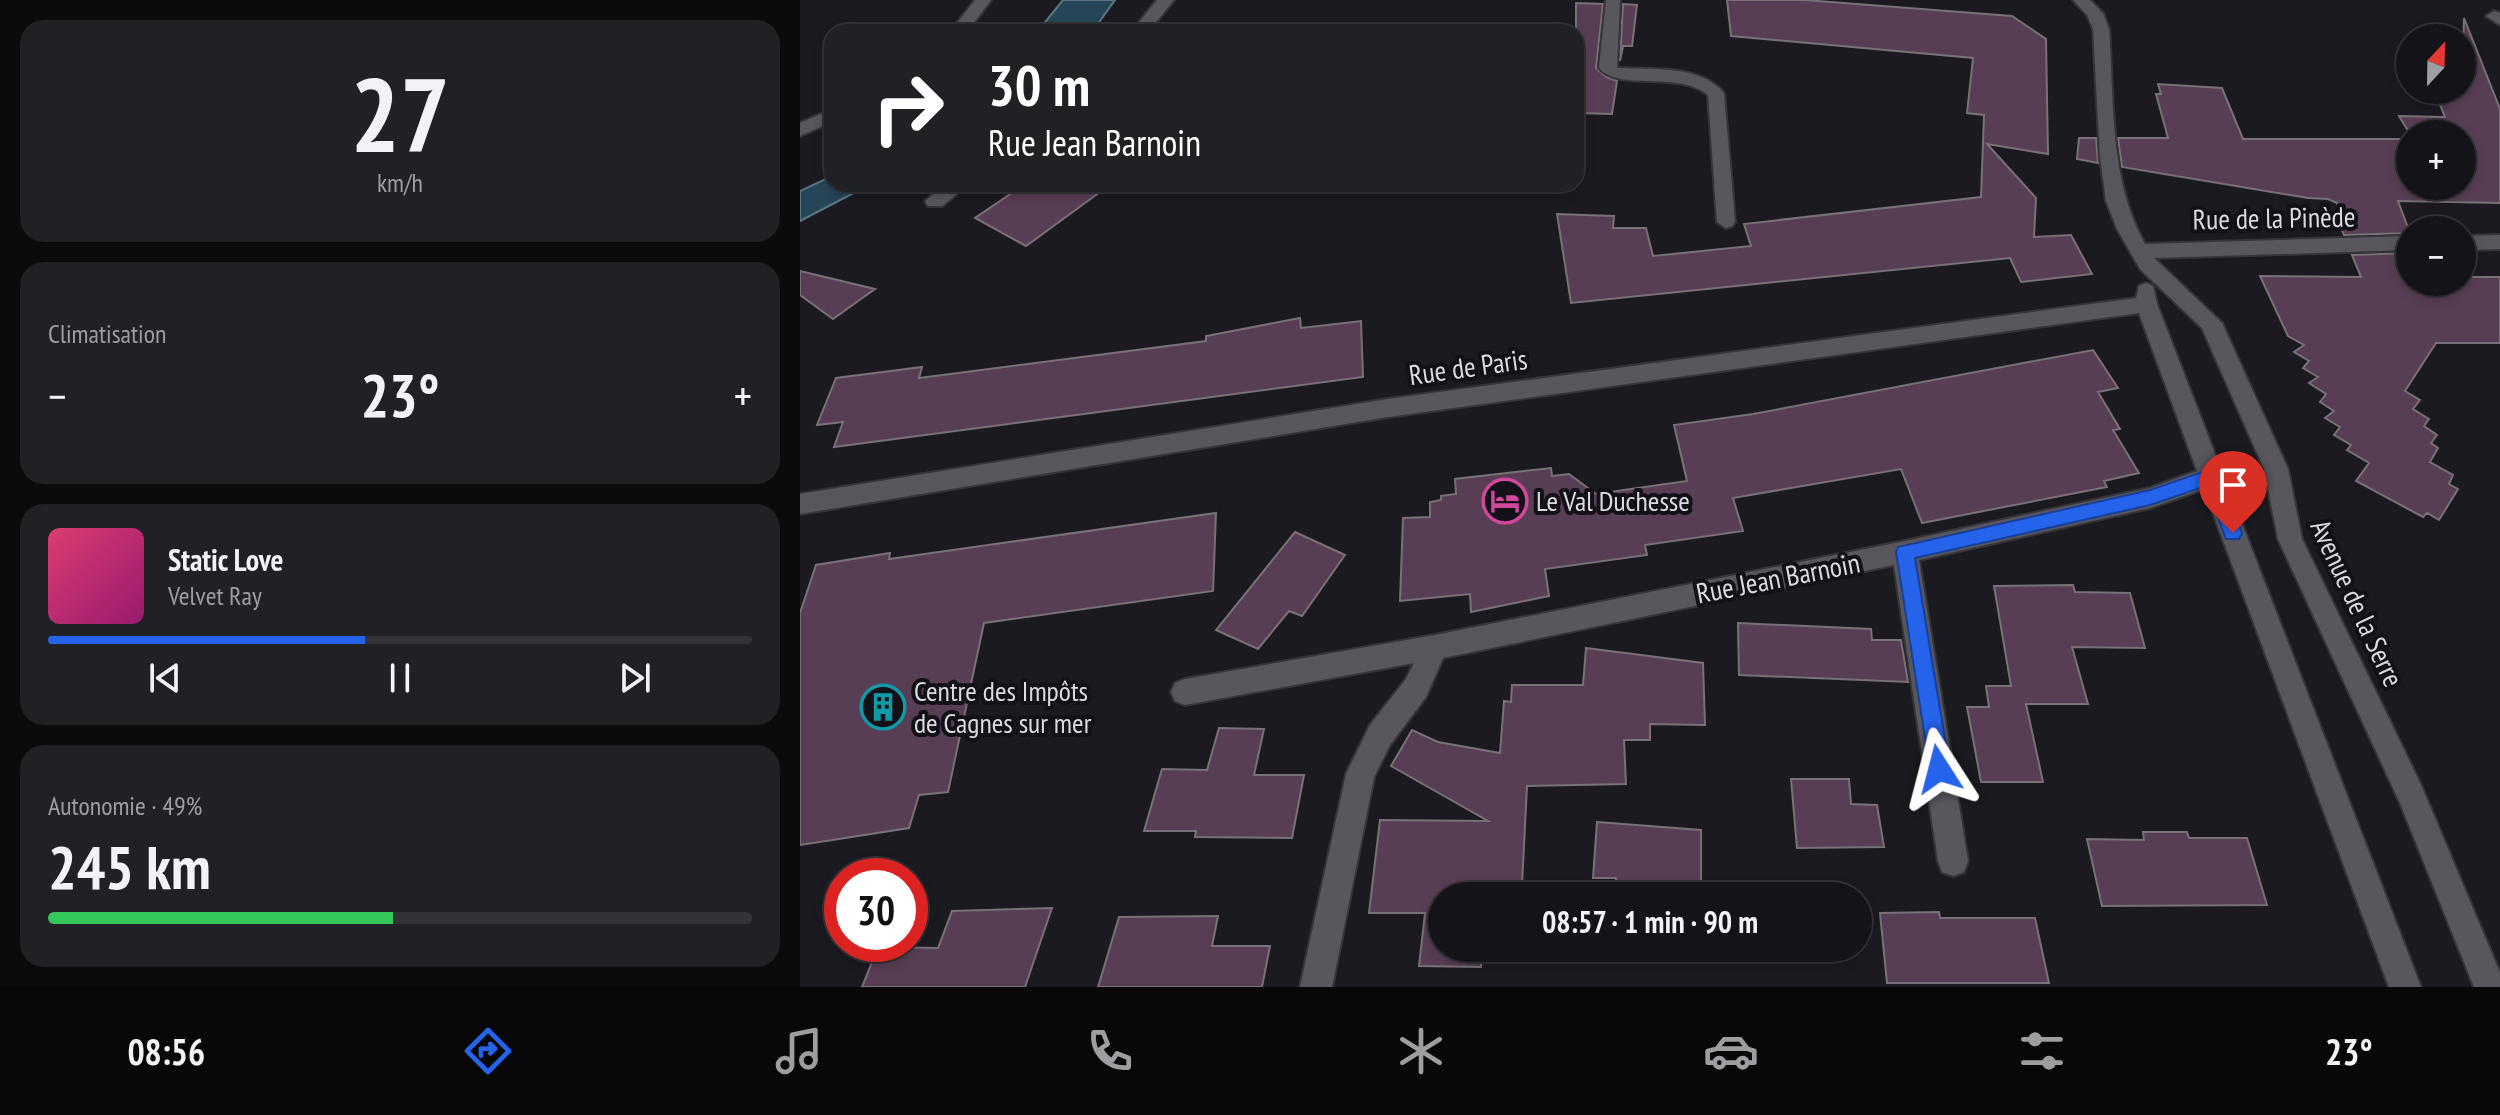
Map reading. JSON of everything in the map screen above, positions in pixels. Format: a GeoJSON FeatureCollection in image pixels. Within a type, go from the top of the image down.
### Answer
{"type":"FeatureCollection","features":[{"type":"Feature","properties":{"kind":"street"},"geometry":{"type":"LineString","coordinates":[[964,24],[983,0]]}},
{"type":"Feature","properties":{"kind":"street"},"geometry":{"type":"LineString","coordinates":[[1146,24],[1166,0]]}},
{"type":"Feature","properties":{"kind":"street","name":"Avenue de la Serre"},"geometry":{"type":"LineString","coordinates":[[2081,0],[2095,13],[2101,29],[2109,157],[2116,201],[2143,257],[2211,323],[2276,469],[2290,539],[2411,795],[2490,987]]}},
{"type":"Feature","properties":{"kind":"street"},"geometry":{"type":"LineString","coordinates":[[802,127],[824,118]]}},
{"type":"Feature","properties":{"kind":"street"},"geometry":{"type":"LineString","coordinates":[[935,201],[948,192]]}},
{"type":"Feature","properties":{"kind":"street"},"geometry":{"type":"LineString","coordinates":[[2476,243],[2500,242]]}},
{"type":"Feature","properties":{"kind":"street","name":"Rue de la Pinède"},"geometry":{"type":"LineString","coordinates":[[2143,257],[2396,244]]}},
{"type":"Feature","properties":{"kind":"street","name":"Avenue de la Serre"},"geometry":{"type":"LineString","coordinates":[[2143,257],[2146,304],[2405,987]]}},
{"type":"Feature","properties":{"kind":"street","name":"Rue de Paris"},"geometry":{"type":"LineString","coordinates":[[800,504],[1398,406],[2146,304]]}},
{"type":"Feature","properties":{"kind":"street","name":"Rue Jean Barnoin"},"geometry":{"type":"LineString","coordinates":[[1185,692],[1435,647],[1905,552],[2150,498],[2211,476]]}},
{"type":"Feature","properties":{"kind":"street"},"geometry":{"type":"LineString","coordinates":[[1905,552],[1953,861]]}},
{"type":"Feature","properties":{"kind":"street"},"geometry":{"type":"LineString","coordinates":[[1316,987],[1360,774],[1380,735],[1416,688],[1435,647]]}},
{"type":"Feature","properties":{"kind":"lane"},"geometry":{"type":"LineString","coordinates":[[1613,0],[1607,68],[1613,73],[1695,79],[1708,83],[1716,93],[1726,222]]}},
{"type":"Feature","properties":{"kind":"water"},"geometry":{"type":"Polygon","coordinates":[[[1063,0],[1115,0],[1098,24],[1044,24],[1063,0]]]}},
{"type":"Feature","properties":{"kind":"water"},"geometry":{"type":"Polygon","coordinates":[[[824,180],[824,192],[856,192],[800,221],[800,191],[824,180]]]}},
{"type":"Feature","properties":{"kind":"building"},"geometry":{"type":"Polygon","coordinates":[[[1727,0],[1805,0],[2012,16],[2046,39],[2048,154],[1987,144],[2036,198],[2034,237],[2071,235],[2092,274],[2021,282],[2010,258],[1571,303],[1557,214],[1614,216],[1613,228],[1646,228],[1653,256],[1751,246],[1744,224],[1981,197],[1984,115],[1967,113],[1973,58],[1731,36],[1727,0]]]}},
{"type":"Feature","properties":{"kind":"building"},"geometry":{"type":"Polygon","coordinates":[[[1576,3],[1603,4],[1596,68],[1617,81],[1612,114],[1584,113],[1584,24],[1576,24],[1576,3]]]}},
{"type":"Feature","properties":{"kind":"building"},"geometry":{"type":"Polygon","coordinates":[[[1623,4],[1637,5],[1632,46],[1623,46],[1620,61],[1623,4]]]}},
{"type":"Feature","properties":{"kind":"building"},"geometry":{"type":"Polygon","coordinates":[[[2476,48],[2500,109],[2500,203],[2398,201],[2404,216],[2396,216],[2396,233],[2344,235],[2337,219],[2337,203],[2328,199],[2122,167],[2118,138],[2168,138],[2156,94],[2161,94],[2158,84],[2222,88],[2243,139],[2396,139],[2396,200],[2476,200],[2476,120],[2401,120],[2399,116],[2445,117],[2440,104],[2476,104],[2476,48]]]}},
{"type":"Feature","properties":{"kind":"building"},"geometry":{"type":"Polygon","coordinates":[[[2079,138],[2096,138],[2098,163],[2077,159],[2079,138]]]}},
{"type":"Feature","properties":{"kind":"building"},"geometry":{"type":"Polygon","coordinates":[[[1013,192],[1100,192],[1026,246],[975,218],[1013,192]]]}},
{"type":"Feature","properties":{"kind":"building"},"geometry":{"type":"Polygon","coordinates":[[[2396,253],[2396,296],[2476,296],[2476,277],[2500,277],[2500,343],[2436,343],[2405,391],[2420,400],[2413,409],[2429,419],[2424,426],[2437,435],[2431,443],[2438,448],[2430,462],[2453,475],[2449,484],[2458,489],[2439,520],[2427,513],[2423,517],[2356,481],[2369,463],[2347,450],[2351,445],[2334,435],[2340,427],[2325,418],[2334,411],[2320,402],[2326,394],[2309,383],[2318,377],[2303,368],[2309,361],[2294,352],[2304,345],[2288,336],[2260,276],[2361,277],[2352,255],[2396,253]]]}},
{"type":"Feature","properties":{"kind":"building"},"geometry":{"type":"Polygon","coordinates":[[[800,271],[875,289],[833,319],[800,295],[800,271]]]}},
{"type":"Feature","properties":{"kind":"building"},"geometry":{"type":"Polygon","coordinates":[[[1300,318],[1301,328],[1361,321],[1363,377],[834,447],[843,422],[817,425],[836,378],[922,367],[919,378],[1206,341],[1206,336],[1300,318]]]}},
{"type":"Feature","properties":{"kind":"building"},"geometry":{"type":"Polygon","coordinates":[[[2093,350],[2118,388],[2098,392],[2120,429],[2113,430],[2139,473],[2104,481],[2107,487],[1922,523],[1901,469],[1733,498],[1743,531],[1645,545],[1647,555],[1545,569],[1549,596],[1471,612],[1470,594],[1400,601],[1403,518],[1430,517],[1430,502],[1441,500],[1441,496],[1456,494],[1455,479],[1551,468],[1552,476],[1569,474],[1596,494],[1687,481],[1674,425],[1753,414],[2093,350]]]}},
{"type":"Feature","properties":{"kind":"building","name":"Centre des Impôts de Cagnes sur mer"},"geometry":{"type":"Polygon","coordinates":[[[1216,513],[1213,591],[984,623],[948,792],[919,795],[909,828],[800,845],[800,613],[816,565],[890,553],[889,559],[1216,513]]]}},
{"type":"Feature","properties":{"kind":"building"},"geometry":{"type":"Polygon","coordinates":[[[1295,532],[1345,555],[1302,616],[1289,611],[1258,649],[1216,630],[1295,532]]]}},
{"type":"Feature","properties":{"kind":"building"},"geometry":{"type":"Polygon","coordinates":[[[2073,585],[2075,592],[2130,593],[2145,648],[2072,647],[2088,704],[2026,704],[2043,782],[1981,782],[1967,707],[1989,707],[1986,686],[2011,686],[1994,586],[2073,585]]]}},
{"type":"Feature","properties":{"kind":"building"},"geometry":{"type":"Polygon","coordinates":[[[1738,623],[1871,629],[1872,640],[1901,640],[1908,682],[1739,675],[1738,623]]]}},
{"type":"Feature","properties":{"kind":"building"},"geometry":{"type":"Polygon","coordinates":[[[1586,648],[1703,663],[1705,725],[1650,724],[1650,740],[1624,740],[1626,784],[1527,786],[1522,882],[1428,882],[1428,962],[1481,962],[1481,967],[1419,966],[1425,913],[1369,913],[1380,820],[1488,821],[1391,766],[1412,730],[1438,742],[1500,753],[1504,701],[1511,702],[1512,685],[1583,685],[1586,648]]]}},
{"type":"Feature","properties":{"kind":"building"},"geometry":{"type":"Polygon","coordinates":[[[1219,728],[1264,729],[1254,775],[1304,775],[1292,838],[1195,837],[1196,831],[1144,831],[1162,769],[1207,770],[1219,728]]]}},
{"type":"Feature","properties":{"kind":"building"},"geometry":{"type":"Polygon","coordinates":[[[1791,779],[1849,779],[1851,804],[1877,805],[1884,847],[1797,848],[1791,779]]]}},
{"type":"Feature","properties":{"kind":"building"},"geometry":{"type":"Polygon","coordinates":[[[1597,822],[1701,830],[1701,882],[1616,882],[1616,878],[1593,878],[1597,822]]]}},
{"type":"Feature","properties":{"kind":"building"},"geometry":{"type":"Polygon","coordinates":[[[2143,832],[2187,832],[2189,838],[2247,838],[2267,905],[2102,906],[2087,839],[2144,840],[2143,832]]]}},
{"type":"Feature","properties":{"kind":"building"},"geometry":{"type":"Polygon","coordinates":[[[1052,908],[1025,987],[862,987],[872,962],[928,962],[928,948],[938,948],[952,911],[1052,908]]]}},
{"type":"Feature","properties":{"kind":"building"},"geometry":{"type":"Polygon","coordinates":[[[1939,912],[1940,918],[2035,918],[2049,983],[1887,983],[1880,913],[1939,912]]]}},
{"type":"Feature","properties":{"kind":"building"},"geometry":{"type":"Polygon","coordinates":[[[1218,916],[1212,946],[1270,946],[1262,987],[1098,987],[1119,917],[1218,916]]]}},
{"type":"Feature","properties":{"kind":"place","name":"Le Val Duchesse"},"geometry":{"type":"Point","coordinates":[1505,501]}},
{"type":"Feature","properties":{"kind":"place","name":"Centre des Impôts de Cagnes sur mer"},"geometry":{"type":"Point","coordinates":[883,707]}},
{"type":"Feature","properties":{"kind":"route"},"geometry":{"type":"LineString","coordinates":[[1939,769],[1905,552],[2150,498],[2211,476],[2233,533]]}}]}
